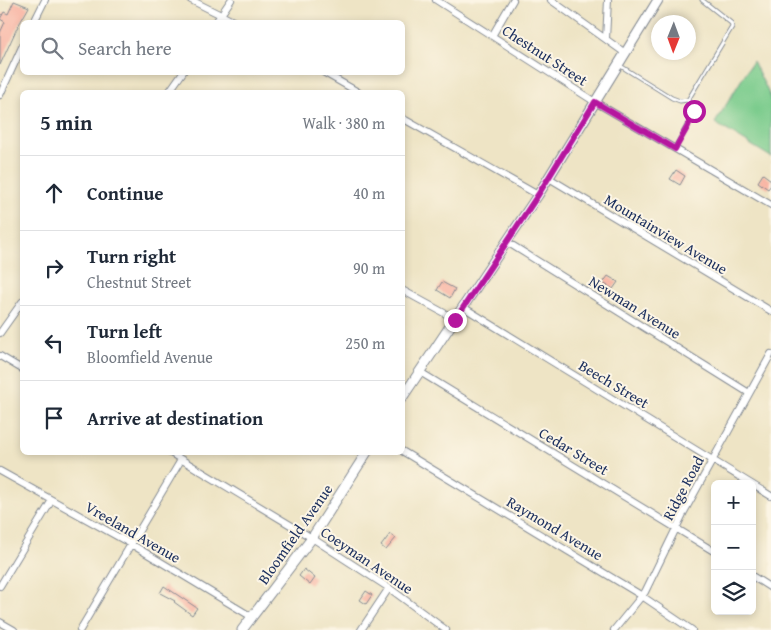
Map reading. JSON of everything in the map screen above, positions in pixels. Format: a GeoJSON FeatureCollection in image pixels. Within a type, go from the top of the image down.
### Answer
{"type":"FeatureCollection","features":[{"type":"Feature","properties":{"kind":"street"},"geometry":{"type":"LineString","coordinates":[[35,20],[45,0]]}},
{"type":"Feature","properties":{"kind":"street"},"geometry":{"type":"LineString","coordinates":[[191,0],[232,20]]}},
{"type":"Feature","properties":{"kind":"street"},"geometry":{"type":"LineString","coordinates":[[217,20],[230,0]]}},
{"type":"Feature","properties":{"kind":"street","name":"Chestnut Street"},"geometry":{"type":"LineString","coordinates":[[436,0],[595,102],[771,205]]}},
{"type":"Feature","properties":{"kind":"street"},"geometry":{"type":"LineString","coordinates":[[492,36],[513,0]]}},
{"type":"Feature","properties":{"kind":"street"},"geometry":{"type":"LineString","coordinates":[[551,0],[625,53]]}},
{"type":"Feature","properties":{"kind":"street"},"geometry":{"type":"LineString","coordinates":[[606,39],[608,0]]}},
{"type":"Feature","properties":{"kind":"street"},"geometry":{"type":"LineString","coordinates":[[405,394],[549,178],[617,64],[658,0]]}},
{"type":"Feature","properties":{"kind":"street"},"geometry":{"type":"LineString","coordinates":[[0,95],[20,51]]}},
{"type":"Feature","properties":{"kind":"street"},"geometry":{"type":"LineString","coordinates":[[170,90],[180,75]]}},
{"type":"Feature","properties":{"kind":"street"},"geometry":{"type":"LineString","coordinates":[[328,75],[354,90]]}},
{"type":"Feature","properties":{"kind":"street"},"geometry":{"type":"LineString","coordinates":[[405,120],[538,195]]}},
{"type":"Feature","properties":{"kind":"street","name":"Mountainview Avenue"},"geometry":{"type":"LineString","coordinates":[[549,178],[771,311]]}},
{"type":"Feature","properties":{"kind":"street","name":"Newman Avenue"},"geometry":{"type":"LineString","coordinates":[[507,242],[749,393]]}},
{"type":"Feature","properties":{"kind":"street"},"geometry":{"type":"LineString","coordinates":[[405,292],[455,320]]}},
{"type":"Feature","properties":{"kind":"street"},"geometry":{"type":"LineString","coordinates":[[0,333],[20,305]]}},
{"type":"Feature","properties":{"kind":"street","name":"Beech Street"},"geometry":{"type":"LineString","coordinates":[[463,307],[771,496]]}},
{"type":"Feature","properties":{"kind":"street","name":"Ridge Road"},"geometry":{"type":"LineString","coordinates":[[614,630],[642,596],[676,528],[771,354]]}},
{"type":"Feature","properties":{"kind":"street"},"geometry":{"type":"LineString","coordinates":[[0,356],[20,367]]}},
{"type":"Feature","properties":{"kind":"street","name":"Cedar Street"},"geometry":{"type":"LineString","coordinates":[[420,372],[711,550]]}},
{"type":"Feature","properties":{"kind":"street","name":"Raymond Avenue"},"geometry":{"type":"LineString","coordinates":[[405,453],[642,596],[692,630]]}},
{"type":"Feature","properties":{"kind":"street","name":"Coeyman Avenue"},"geometry":{"type":"LineString","coordinates":[[174,455],[312,538],[389,588],[446,630]]}},
{"type":"Feature","properties":{"kind":"street","name":"Bloomfield Avenue"},"geometry":{"type":"LineString","coordinates":[[242,630],[312,538],[365,455]]}},
{"type":"Feature","properties":{"kind":"street"},"geometry":{"type":"LineString","coordinates":[[80,630],[181,460]]}},
{"type":"Feature","properties":{"kind":"street","name":"Vreeland Avenue"},"geometry":{"type":"LineString","coordinates":[[0,471],[131,544],[252,617]]}},
{"type":"Feature","properties":{"kind":"street"},"geometry":{"type":"LineString","coordinates":[[0,586],[52,500]]}},
{"type":"Feature","properties":{"kind":"street"},"geometry":{"type":"LineString","coordinates":[[756,579],[771,588]]}},
{"type":"Feature","properties":{"kind":"street"},"geometry":{"type":"LineString","coordinates":[[361,630],[389,588]]}},
{"type":"Feature","properties":{"kind":"street"},"geometry":{"type":"LineString","coordinates":[[0,622],[14,630]]}},
{"type":"Feature","properties":{"kind":"lane"},"geometry":{"type":"LineString","coordinates":[[688,100],[732,27],[731,23],[702,0]]}},
{"type":"Feature","properties":{"kind":"lane"},"geometry":{"type":"LineString","coordinates":[[617,64],[672,98],[680,101],[688,100]]}},
{"type":"Feature","properties":{"kind":"lane"},"geometry":{"type":"LineString","coordinates":[[675,149],[694,113],[688,100]]}},
{"type":"Feature","properties":{"kind":"green space"},"geometry":{"type":"Polygon","coordinates":[[[753,61],[771,98],[771,157],[715,123],[753,61]]]}},
{"type":"Feature","properties":{"kind":"building"},"geometry":{"type":"Polygon","coordinates":[[[14,1],[29,7],[20,20],[0,65],[0,33],[5,22],[0,19],[4,12],[8,14],[14,1]]]}},
{"type":"Feature","properties":{"kind":"building"},"geometry":{"type":"Polygon","coordinates":[[[676,170],[685,176],[680,185],[670,179],[676,170]]]}},
{"type":"Feature","properties":{"kind":"building"},"geometry":{"type":"Polygon","coordinates":[[[763,174],[771,180],[771,185],[768,189],[758,182],[763,174]]]}},
{"type":"Feature","properties":{"kind":"building"},"geometry":{"type":"Polygon","coordinates":[[[608,276],[618,282],[613,289],[603,283],[608,276]]]}},
{"type":"Feature","properties":{"kind":"building"},"geometry":{"type":"Polygon","coordinates":[[[442,282],[455,289],[450,298],[437,290],[442,282]]]}},
{"type":"Feature","properties":{"kind":"building"},"geometry":{"type":"Polygon","coordinates":[[[390,534],[396,538],[386,550],[381,546],[390,534]]]}},
{"type":"Feature","properties":{"kind":"building"},"geometry":{"type":"Polygon","coordinates":[[[304,569],[315,578],[310,585],[299,576],[304,569]]]}},
{"type":"Feature","properties":{"kind":"building"},"geometry":{"type":"Polygon","coordinates":[[[164,586],[197,608],[192,615],[175,601],[160,593],[164,586]]]}},
{"type":"Feature","properties":{"kind":"building"},"geometry":{"type":"Polygon","coordinates":[[[366,591],[372,595],[366,604],[360,600],[366,591]]]}},
{"type":"Feature","properties":{"kind":"route"},"geometry":{"type":"LineString","coordinates":[[455,320],[538,195],[595,102],[675,149],[694,111]]}}]}
